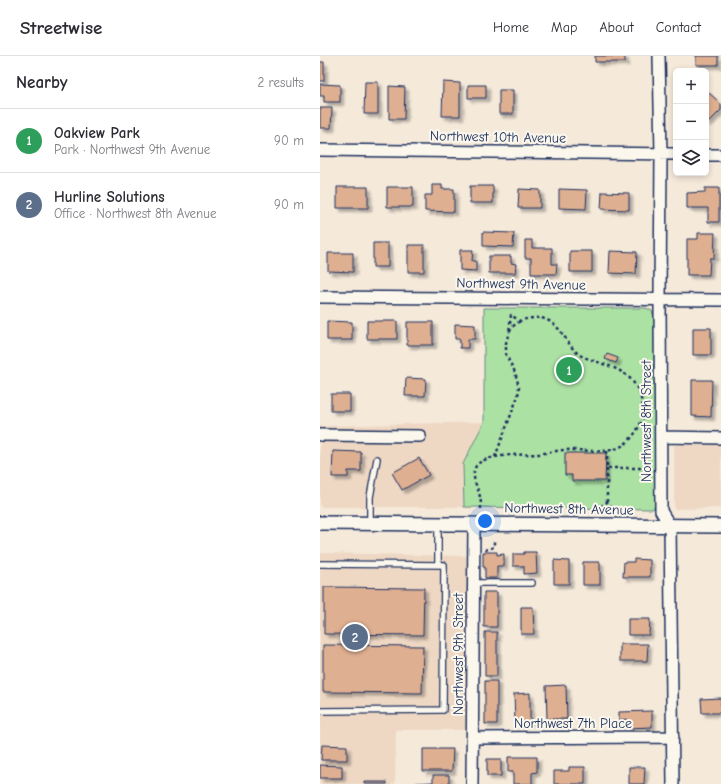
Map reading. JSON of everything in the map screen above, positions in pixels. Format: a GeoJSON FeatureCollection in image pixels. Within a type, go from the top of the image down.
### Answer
{"type":"FeatureCollection","features":[{"type":"Feature","properties":{"kind":"street","name":"Northwest 8th Street"},"geometry":{"type":"LineString","coordinates":[[658,56],[661,154],[661,511],[670,526],[673,784]]}},
{"type":"Feature","properties":{"kind":"street","name":"Northwest 10th Avenue"},"geometry":{"type":"LineString","coordinates":[[320,150],[673,154]]}},
{"type":"Feature","properties":{"kind":"street"},"geometry":{"type":"LineString","coordinates":[[709,155],[721,155]]}},
{"type":"Feature","properties":{"kind":"street","name":"Northwest 9th Avenue"},"geometry":{"type":"LineString","coordinates":[[320,297],[721,300]]}},
{"type":"Feature","properties":{"kind":"street"},"geometry":{"type":"LineString","coordinates":[[320,435],[420,436]]}},
{"type":"Feature","properties":{"kind":"street"},"geometry":{"type":"LineString","coordinates":[[661,437],[721,438]]}},
{"type":"Feature","properties":{"kind":"street","name":"Northwest 8th Avenue"},"geometry":{"type":"LineString","coordinates":[[320,523],[721,526]]}},
{"type":"Feature","properties":{"kind":"street","name":"Northwest 9th Street"},"geometry":{"type":"LineString","coordinates":[[472,784],[474,524]]}},
{"type":"Feature","properties":{"kind":"street","name":"Northwest 7th Place"},"geometry":{"type":"LineString","coordinates":[[472,738],[673,737]]}},
{"type":"Feature","properties":{"kind":"lane"},"geometry":{"type":"LineString","coordinates":[[370,523],[370,497],[377,459]]}},
{"type":"Feature","properties":{"kind":"lane"},"geometry":{"type":"LineString","coordinates":[[438,524],[438,565]]}},
{"type":"Feature","properties":{"kind":"lane"},"geometry":{"type":"LineString","coordinates":[[320,564],[444,565],[443,710],[320,711]]}},
{"type":"Feature","properties":{"kind":"lane"},"geometry":{"type":"LineString","coordinates":[[473,583],[532,583]]}},
{"type":"Feature","properties":{"kind":"path"},"geometry":{"type":"LineString","coordinates":[[495,457],[518,396],[519,387],[516,372],[506,355],[506,343],[511,315],[520,321]]}},
{"type":"Feature","properties":{"kind":"path"},"geometry":{"type":"LineString","coordinates":[[509,332],[512,327],[520,321],[533,317],[548,320],[555,324],[572,348],[580,355],[618,368],[627,374],[639,391],[643,409]]}},
{"type":"Feature","properties":{"kind":"path"},"geometry":{"type":"LineString","coordinates":[[481,509],[481,498],[474,480],[474,469],[480,461],[495,457],[540,454],[565,450],[607,451],[619,447],[628,440],[637,430],[643,418]]}},
{"type":"Feature","properties":{"kind":"path"},"geometry":{"type":"LineString","coordinates":[[607,451],[607,502],[617,510]]}},
{"type":"Feature","properties":{"kind":"path"},"geometry":{"type":"LineString","coordinates":[[607,468],[642,468]]}},
{"type":"Feature","properties":{"kind":"path"},"geometry":{"type":"LineString","coordinates":[[596,510],[607,502]]}},
{"type":"Feature","properties":{"kind":"shaded area"},"geometry":{"type":"Polygon","coordinates":[[[484,422],[463,464],[464,507],[320,507],[320,426],[484,422]]]}},
{"type":"Feature","properties":{"kind":"shaded area"},"geometry":{"type":"Polygon","coordinates":[[[674,445],[721,445],[721,508],[674,509],[674,445]]]}},
{"type":"Feature","properties":{"kind":"shaded area"},"geometry":{"type":"Polygon","coordinates":[[[320,553],[469,556],[468,730],[396,730],[395,784],[320,784],[320,553]]]}},
{"type":"Feature","properties":{"kind":"green space"},"geometry":{"type":"Polygon","coordinates":[[[484,308],[646,308],[652,311],[654,317],[655,504],[653,509],[464,507],[463,464],[484,422],[484,308]]]}},
{"type":"Feature","properties":{"kind":"building"},"geometry":{"type":"Polygon","coordinates":[[[595,56],[625,56],[625,62],[595,62],[595,56]]]}},
{"type":"Feature","properties":{"kind":"building"},"geometry":{"type":"Polygon","coordinates":[[[696,56],[718,56],[718,65],[696,65],[696,56]]]}},
{"type":"Feature","properties":{"kind":"building"},"geometry":{"type":"Polygon","coordinates":[[[320,62],[324,62],[324,81],[320,81],[320,62]]]}},
{"type":"Feature","properties":{"kind":"building"},"geometry":{"type":"Polygon","coordinates":[[[365,82],[378,82],[378,114],[364,114],[365,82]]]}},
{"type":"Feature","properties":{"kind":"building"},"geometry":{"type":"Polygon","coordinates":[[[443,82],[460,83],[460,116],[442,116],[443,82]]]}},
{"type":"Feature","properties":{"kind":"building"},"geometry":{"type":"Polygon","coordinates":[[[320,84],[340,85],[340,102],[324,102],[324,96],[320,96],[320,84]]]}},
{"type":"Feature","properties":{"kind":"building"},"geometry":{"type":"Polygon","coordinates":[[[468,85],[486,85],[486,98],[468,98],[468,85]]]}},
{"type":"Feature","properties":{"kind":"building"},"geometry":{"type":"Polygon","coordinates":[[[389,86],[405,87],[404,119],[389,119],[389,86]]]}},
{"type":"Feature","properties":{"kind":"building"},"geometry":{"type":"Polygon","coordinates":[[[499,90],[513,90],[513,114],[499,114],[499,90]]]}},
{"type":"Feature","properties":{"kind":"building"},"geometry":{"type":"Polygon","coordinates":[[[709,93],[721,104],[721,110],[709,122],[709,93]]]}},
{"type":"Feature","properties":{"kind":"building"},"geometry":{"type":"Polygon","coordinates":[[[320,108],[332,108],[331,128],[320,128],[320,108]]]}},
{"type":"Feature","properties":{"kind":"building"},"geometry":{"type":"Polygon","coordinates":[[[432,185],[442,185],[442,189],[454,189],[454,212],[425,211],[425,195],[432,195],[432,185]]]}},
{"type":"Feature","properties":{"kind":"building"},"geometry":{"type":"Polygon","coordinates":[[[470,186],[493,186],[493,203],[470,203],[470,186]]]}},
{"type":"Feature","properties":{"kind":"building"},"geometry":{"type":"Polygon","coordinates":[[[337,187],[368,187],[368,208],[337,208],[337,187]]]}},
{"type":"Feature","properties":{"kind":"building"},"geometry":{"type":"Polygon","coordinates":[[[387,187],[413,187],[413,207],[387,207],[387,187]]]}},
{"type":"Feature","properties":{"kind":"building"},"geometry":{"type":"Polygon","coordinates":[[[705,188],[719,188],[719,222],[708,222],[708,208],[687,208],[687,193],[705,192],[705,188]]]}},
{"type":"Feature","properties":{"kind":"building"},"geometry":{"type":"Polygon","coordinates":[[[519,189],[540,190],[540,208],[518,208],[519,189]]]}},
{"type":"Feature","properties":{"kind":"building"},"geometry":{"type":"Polygon","coordinates":[[[559,189],[587,190],[586,209],[559,208],[559,189]]]}},
{"type":"Feature","properties":{"kind":"building"},"geometry":{"type":"Polygon","coordinates":[[[602,192],[629,193],[629,210],[601,209],[602,192]]]}},
{"type":"Feature","properties":{"kind":"building"},"geometry":{"type":"Polygon","coordinates":[[[483,232],[514,233],[513,247],[483,246],[483,232]]]}},
{"type":"Feature","properties":{"kind":"building"},"geometry":{"type":"Polygon","coordinates":[[[698,233],[715,233],[714,258],[710,258],[709,275],[687,275],[687,239],[698,239],[698,233]]]}},
{"type":"Feature","properties":{"kind":"building"},"geometry":{"type":"Polygon","coordinates":[[[525,240],[532,240],[532,248],[552,248],[552,264],[557,264],[556,274],[531,274],[531,258],[525,258],[525,240]]]}},
{"type":"Feature","properties":{"kind":"building"},"geometry":{"type":"Polygon","coordinates":[[[373,243],[388,243],[388,267],[373,267],[373,243]]]}},
{"type":"Feature","properties":{"kind":"building"},"geometry":{"type":"Polygon","coordinates":[[[408,245],[424,245],[424,272],[408,272],[408,245]]]}},
{"type":"Feature","properties":{"kind":"building"},"geometry":{"type":"Polygon","coordinates":[[[460,250],[473,250],[472,261],[476,261],[476,271],[460,270],[460,250]]]}},
{"type":"Feature","properties":{"kind":"building"},"geometry":{"type":"Polygon","coordinates":[[[570,251],[592,251],[592,272],[570,272],[570,251]]]}},
{"type":"Feature","properties":{"kind":"building"},"geometry":{"type":"Polygon","coordinates":[[[610,251],[637,252],[636,274],[609,273],[610,251]]]}},
{"type":"Feature","properties":{"kind":"building"},"geometry":{"type":"Polygon","coordinates":[[[328,253],[353,253],[353,272],[328,271],[328,253]]]}},
{"type":"Feature","properties":{"kind":"building"},"geometry":{"type":"Polygon","coordinates":[[[489,256],[511,256],[511,263],[516,264],[515,273],[489,273],[489,256]]]}},
{"type":"Feature","properties":{"kind":"building"},"geometry":{"type":"Polygon","coordinates":[[[327,321],[352,322],[352,340],[327,340],[327,321]]]}},
{"type":"Feature","properties":{"kind":"building"},"geometry":{"type":"Polygon","coordinates":[[[367,321],[397,321],[397,339],[367,339],[367,321]]]}},
{"type":"Feature","properties":{"kind":"building"},"geometry":{"type":"Polygon","coordinates":[[[407,322],[433,322],[433,345],[407,345],[407,322]]]}},
{"type":"Feature","properties":{"kind":"building"},"geometry":{"type":"Polygon","coordinates":[[[455,324],[475,325],[475,339],[468,339],[468,348],[460,348],[460,339],[455,339],[455,324]]]}},
{"type":"Feature","properties":{"kind":"building"},"geometry":{"type":"Polygon","coordinates":[[[693,328],[711,328],[711,355],[693,355],[693,328]]]}},
{"type":"Feature","properties":{"kind":"building"},"geometry":{"type":"Polygon","coordinates":[[[607,354],[618,358],[616,363],[605,359],[607,354]]]}},
{"type":"Feature","properties":{"kind":"building"},"geometry":{"type":"Polygon","coordinates":[[[406,378],[426,379],[425,396],[405,396],[406,378]]]}},
{"type":"Feature","properties":{"kind":"building"},"geometry":{"type":"Polygon","coordinates":[[[692,380],[712,380],[711,417],[692,416],[692,380]]]}},
{"type":"Feature","properties":{"kind":"building"},"geometry":{"type":"Polygon","coordinates":[[[331,394],[350,394],[350,411],[331,411],[331,394]]]}},
{"type":"Feature","properties":{"kind":"building"},"geometry":{"type":"Polygon","coordinates":[[[333,451],[361,452],[361,471],[348,471],[348,477],[332,477],[333,451]]]}},
{"type":"Feature","properties":{"kind":"building"},"geometry":{"type":"Polygon","coordinates":[[[565,453],[606,453],[605,481],[572,481],[572,475],[565,475],[565,453]]]}},
{"type":"Feature","properties":{"kind":"building"},"geometry":{"type":"Polygon","coordinates":[[[419,458],[429,475],[402,490],[392,473],[419,458]]]}},
{"type":"Feature","properties":{"kind":"building"},"geometry":{"type":"Polygon","coordinates":[[[483,552],[497,552],[497,555],[504,554],[504,566],[497,566],[497,578],[485,578],[483,552]]]}},
{"type":"Feature","properties":{"kind":"building"},"geometry":{"type":"Polygon","coordinates":[[[524,552],[536,552],[537,573],[524,574],[524,566],[513,566],[513,554],[524,554],[524,552]]]}},
{"type":"Feature","properties":{"kind":"building"},"geometry":{"type":"Polygon","coordinates":[[[634,559],[650,560],[650,577],[623,577],[624,562],[634,562],[634,559]]]}},
{"type":"Feature","properties":{"kind":"building"},"geometry":{"type":"Polygon","coordinates":[[[554,560],[569,561],[569,584],[554,584],[554,560]]]}},
{"type":"Feature","properties":{"kind":"building"},"geometry":{"type":"Polygon","coordinates":[[[583,562],[600,562],[600,585],[583,585],[583,562]]]}},
{"type":"Feature","properties":{"kind":"building"},"geometry":{"type":"Polygon","coordinates":[[[324,587],[424,588],[423,635],[324,634],[324,587]]]}},
{"type":"Feature","properties":{"kind":"building"},"geometry":{"type":"Polygon","coordinates":[[[484,592],[497,592],[497,627],[484,627],[484,592]]]}},
{"type":"Feature","properties":{"kind":"building"},"geometry":{"type":"Polygon","coordinates":[[[521,607],[533,607],[534,634],[521,634],[521,607]]]}},
{"type":"Feature","properties":{"kind":"building"},"geometry":{"type":"Polygon","coordinates":[[[628,619],[650,619],[649,635],[628,635],[628,619]]]}},
{"type":"Feature","properties":{"kind":"building"},"geometry":{"type":"Polygon","coordinates":[[[485,632],[497,632],[497,676],[485,676],[485,632]]]}},
{"type":"Feature","properties":{"kind":"building"},"geometry":{"type":"Polygon","coordinates":[[[620,644],[648,644],[647,661],[620,661],[620,644]]]}},
{"type":"Feature","properties":{"kind":"building"},"geometry":{"type":"Polygon","coordinates":[[[323,645],[423,646],[422,693],[323,692],[323,645]]]}},
{"type":"Feature","properties":{"kind":"building"},"geometry":{"type":"Polygon","coordinates":[[[485,681],[497,681],[497,724],[485,724],[485,681]]]}},
{"type":"Feature","properties":{"kind":"building"},"geometry":{"type":"Polygon","coordinates":[[[566,685],[567,719],[547,719],[546,686],[566,685]]]}},
{"type":"Feature","properties":{"kind":"building"},"geometry":{"type":"Polygon","coordinates":[[[530,693],[530,722],[515,723],[514,694],[530,693]]]}},
{"type":"Feature","properties":{"kind":"building"},"geometry":{"type":"Polygon","coordinates":[[[721,698],[721,713],[702,713],[701,699],[721,698]]]}},
{"type":"Feature","properties":{"kind":"building"},"geometry":{"type":"Polygon","coordinates":[[[652,711],[652,727],[627,728],[627,719],[619,720],[619,712],[652,711]]]}},
{"type":"Feature","properties":{"kind":"building"},"geometry":{"type":"Polygon","coordinates":[[[322,745],[347,746],[347,760],[321,760],[322,745]]]}},
{"type":"Feature","properties":{"kind":"building"},"geometry":{"type":"Polygon","coordinates":[[[423,749],[453,749],[452,771],[423,771],[423,749]]]}},
{"type":"Feature","properties":{"kind":"building"},"geometry":{"type":"Polygon","coordinates":[[[508,757],[537,757],[537,772],[532,773],[532,784],[513,784],[513,772],[508,772],[508,757]]]}},
{"type":"Feature","properties":{"kind":"building"},"geometry":{"type":"Polygon","coordinates":[[[487,759],[501,759],[501,776],[487,776],[487,759]]]}},
{"type":"Feature","properties":{"kind":"building"},"geometry":{"type":"Polygon","coordinates":[[[320,765],[342,766],[342,778],[320,778],[320,765]]]}},
{"type":"Feature","properties":{"kind":"building"},"geometry":{"type":"Polygon","coordinates":[[[569,767],[585,767],[585,784],[554,784],[554,771],[569,771],[569,767]]]}},
{"type":"Feature","properties":{"kind":"building"},"geometry":{"type":"Polygon","coordinates":[[[629,767],[645,767],[644,784],[629,784],[629,767]]]}},
{"type":"Feature","properties":{"kind":"building"},"geometry":{"type":"Polygon","coordinates":[[[433,775],[449,775],[449,784],[416,784],[433,782],[433,775]]]}},
{"type":"Feature","properties":{"kind":"building"},"geometry":{"type":"Polygon","coordinates":[[[364,782],[387,782],[387,784],[364,784],[364,782]]]}},
{"type":"Feature","properties":{"kind":"place","name":"Oakview Park"},"geometry":{"type":"Point","coordinates":[569,370]}},
{"type":"Feature","properties":{"kind":"place","name":"Hurline Solutions"},"geometry":{"type":"Point","coordinates":[355,637]}}]}
